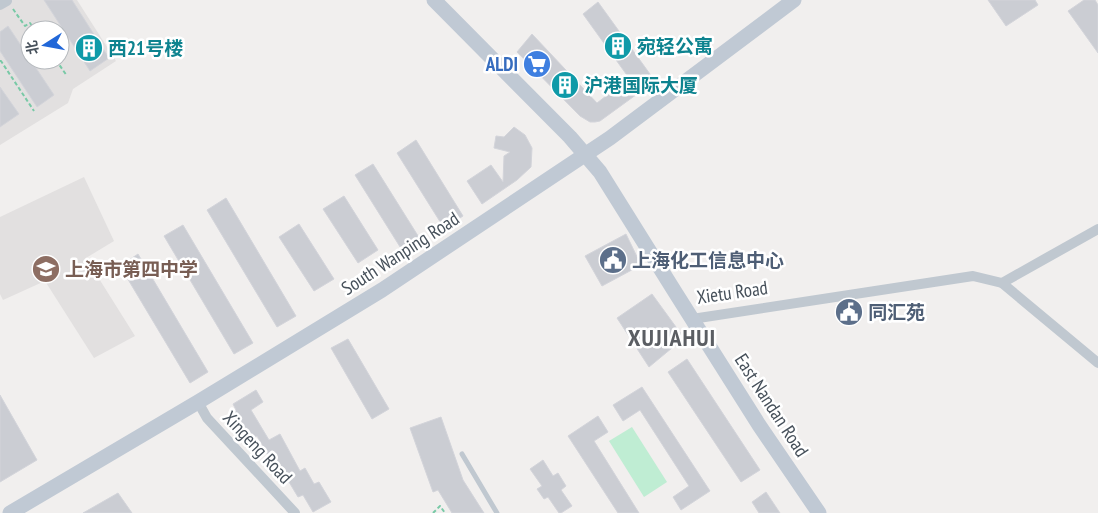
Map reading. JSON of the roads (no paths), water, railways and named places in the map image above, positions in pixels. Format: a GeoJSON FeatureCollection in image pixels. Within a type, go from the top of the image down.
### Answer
{"type":"FeatureCollection","features":[{"type":"Feature","properties":{"kind":"main road","name":"Xietu Road"},"geometry":{"type":"LineString","coordinates":[[434,0],[570,137],[600,172],[692,319]]}},
{"type":"Feature","properties":{"kind":"main road","name":"South Wanping Road"},"geometry":{"type":"LineString","coordinates":[[10,513],[382,290],[610,138],[794,0]]}},
{"type":"Feature","properties":{"kind":"main road","name":"East Nandan Road"},"geometry":{"type":"LineString","coordinates":[[692,319],[759,425],[819,513]]}},
{"type":"Feature","properties":{"kind":"street"},"geometry":{"type":"LineString","coordinates":[[0,5],[8,1]]}},
{"type":"Feature","properties":{"kind":"street"},"geometry":{"type":"LineString","coordinates":[[1002,283],[1098,229]]}},
{"type":"Feature","properties":{"kind":"street","name":"Xietu Road"},"geometry":{"type":"LineString","coordinates":[[692,319],[973,276],[1002,283],[1098,362]]}},
{"type":"Feature","properties":{"kind":"street","name":"Xingeng Road"},"geometry":{"type":"LineString","coordinates":[[198,402],[207,418],[296,513]]}},
{"type":"Feature","properties":{"kind":"lane"},"geometry":{"type":"LineString","coordinates":[[462,454],[497,513]]}},
{"type":"Feature","properties":{"kind":"place","name":"宛轻公寓"},"geometry":{"type":"Point","coordinates":[618,46]}},
{"type":"Feature","properties":{"kind":"place","name":"西21号楼"},"geometry":{"type":"Point","coordinates":[89,48]}},
{"type":"Feature","properties":{"kind":"place","name":"ALDI"},"geometry":{"type":"Point","coordinates":[537,64]}},
{"type":"Feature","properties":{"kind":"place","name":"沪港国际大厦"},"geometry":{"type":"Point","coordinates":[565,85]}},
{"type":"Feature","properties":{"kind":"place","name":"上海化工信息中心"},"geometry":{"type":"Point","coordinates":[613,260]}},
{"type":"Feature","properties":{"kind":"place","name":"上海市第四中学"},"geometry":{"type":"Point","coordinates":[46,269]}},
{"type":"Feature","properties":{"kind":"place","name":"同汇苑"},"geometry":{"type":"Point","coordinates":[849,312]}},
{"type":"Feature","properties":{"kind":"district","name":"XUJIAHUI"},"geometry":{"type":"Point","coordinates":[672,337]}}]}
